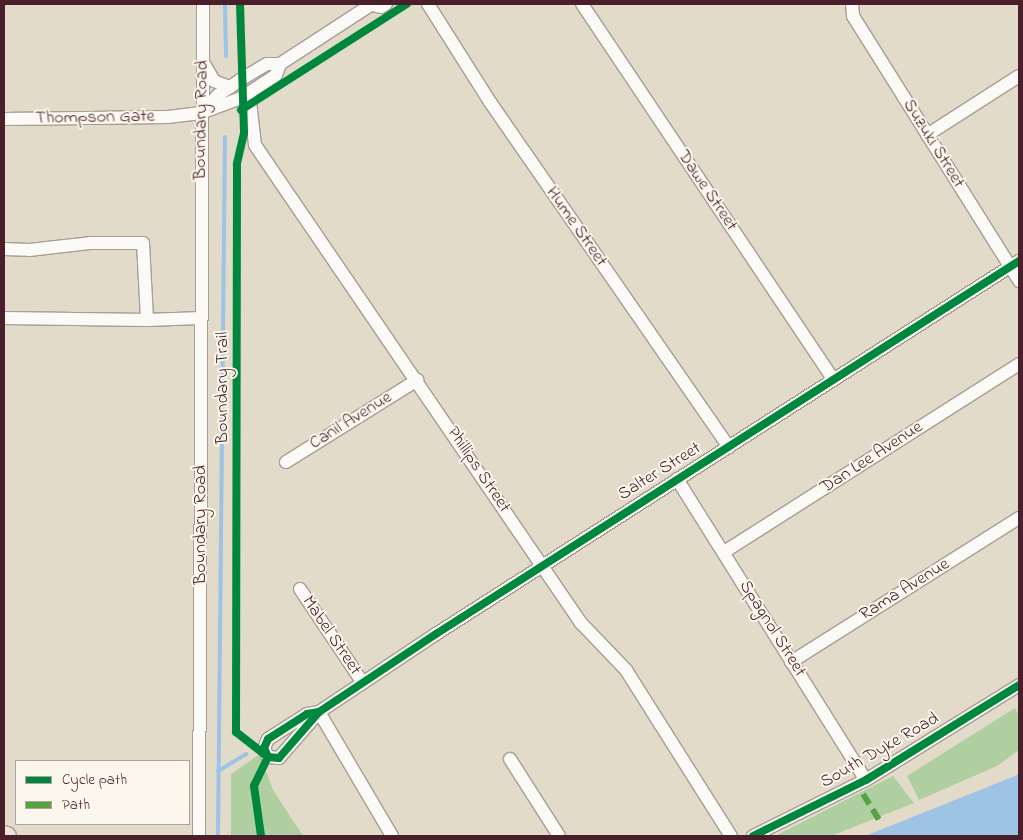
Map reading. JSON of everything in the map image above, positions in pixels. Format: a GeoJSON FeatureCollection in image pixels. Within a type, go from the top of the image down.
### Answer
{"type":"FeatureCollection","features":[{"type":"Feature","properties":{"kind":"street","name":"Boundary Road"},"geometry":{"type":"LineString","coordinates":[[199,836],[203,4]]}},
{"type":"Feature","properties":{"kind":"street"},"geometry":{"type":"LineString","coordinates":[[202,113],[230,88],[267,64],[280,64],[372,4],[381,7],[386,4]]}},
{"type":"Feature","properties":{"kind":"street","name":"Hume Street"},"geometry":{"type":"LineString","coordinates":[[428,4],[490,102],[728,447]]}},
{"type":"Feature","properties":{"kind":"street","name":"Dawe Street"},"geometry":{"type":"LineString","coordinates":[[582,4],[833,379]]}},
{"type":"Feature","properties":{"kind":"street","name":"Suzuki Street"},"geometry":{"type":"LineString","coordinates":[[852,4],[853,16],[927,135],[1015,264],[1019,281]]}},
{"type":"Feature","properties":{"kind":"street"},"geometry":{"type":"LineString","coordinates":[[203,62],[214,81],[230,88]]}},
{"type":"Feature","properties":{"kind":"street","name":"Thompson Gate"},"geometry":{"type":"LineString","coordinates":[[4,120],[185,116],[202,113],[249,93],[276,74],[280,64]]}},
{"type":"Feature","properties":{"kind":"street"},"geometry":{"type":"LineString","coordinates":[[927,135],[1019,76]]}},
{"type":"Feature","properties":{"kind":"street","name":"Phillips Street"},"geometry":{"type":"LineString","coordinates":[[249,93],[255,145],[582,623],[626,670],[731,836]]}},
{"type":"Feature","properties":{"kind":"street"},"geometry":{"type":"LineString","coordinates":[[4,249],[29,250],[90,242],[143,243],[146,320]]}},
{"type":"Feature","properties":{"kind":"street","name":"Salter Street"},"geometry":{"type":"LineString","coordinates":[[392,836],[319,712],[542,564],[1015,264]]}},
{"type":"Feature","properties":{"kind":"street"},"geometry":{"type":"LineString","coordinates":[[4,318],[146,320],[201,318]]}},
{"type":"Feature","properties":{"kind":"street","name":"Dan Lee Avenue"},"geometry":{"type":"LineString","coordinates":[[724,552],[1019,364]]}},
{"type":"Feature","properties":{"kind":"street","name":"Canil Avenue"},"geometry":{"type":"LineString","coordinates":[[286,462],[417,380]]}},
{"type":"Feature","properties":{"kind":"street","name":"Spagnol Street"},"geometry":{"type":"LineString","coordinates":[[677,479],[866,780]]}},
{"type":"Feature","properties":{"kind":"street","name":"Rama Avenue"},"geometry":{"type":"LineString","coordinates":[[791,662],[1019,518]]}},
{"type":"Feature","properties":{"kind":"street","name":"Mabel Street"},"geometry":{"type":"LineString","coordinates":[[300,590],[363,683]]}},
{"type":"Feature","properties":{"kind":"street","name":"South Dyke Road"},"geometry":{"type":"LineString","coordinates":[[753,836],[866,780],[1019,685]]}},
{"type":"Feature","properties":{"kind":"street"},"geometry":{"type":"LineString","coordinates":[[510,759],[560,836]]}},
{"type":"Feature","properties":{"kind":"green space"},"geometry":{"type":"Polygon","coordinates":[[[1015,708],[1019,716],[1019,750],[997,766],[919,800],[907,776],[1015,708]]]}},
{"type":"Feature","properties":{"kind":"green space"},"geometry":{"type":"Polygon","coordinates":[[[260,754],[273,790],[303,836],[231,836],[231,774],[260,754]]]}},
{"type":"Feature","properties":{"kind":"green space"},"geometry":{"type":"Polygon","coordinates":[[[893,776],[914,803],[831,836],[775,836],[893,776]]]}},
{"type":"Feature","properties":{"kind":"water"},"geometry":{"type":"Polygon","coordinates":[[[1019,773],[1019,836],[865,836],[1015,776],[1019,773]]]}},
{"type":"Feature","properties":{"kind":"waterway"},"geometry":{"type":"LineString","coordinates":[[225,4],[226,56]]}},
{"type":"Feature","properties":{"kind":"waterway"},"geometry":{"type":"LineString","coordinates":[[218,836],[225,137]]}},
{"type":"Feature","properties":{"kind":"waterway"},"geometry":{"type":"LineString","coordinates":[[218,771],[246,754]]}},
{"type":"Feature","properties":{"kind":"marked path"},"geometry":{"type":"LineString","coordinates":[[863,794],[879,820]]}},
{"type":"Feature","properties":{"kind":"cycle path","name":"Boundary Trail"},"geometry":{"type":"LineString","coordinates":[[240,4],[244,133],[237,164],[236,732],[268,757],[254,786],[261,836]]}},
{"type":"Feature","properties":{"kind":"cycle path"},"geometry":{"type":"LineString","coordinates":[[241,110],[407,4]]}},
{"type":"Feature","properties":{"kind":"cycle path"},"geometry":{"type":"LineString","coordinates":[[319,712],[307,714],[268,739],[264,748],[268,757],[279,758],[319,712],[436,634],[1019,261]]}},
{"type":"Feature","properties":{"kind":"cycle path"},"geometry":{"type":"LineString","coordinates":[[753,836],[866,780],[1019,685]]}}]}
